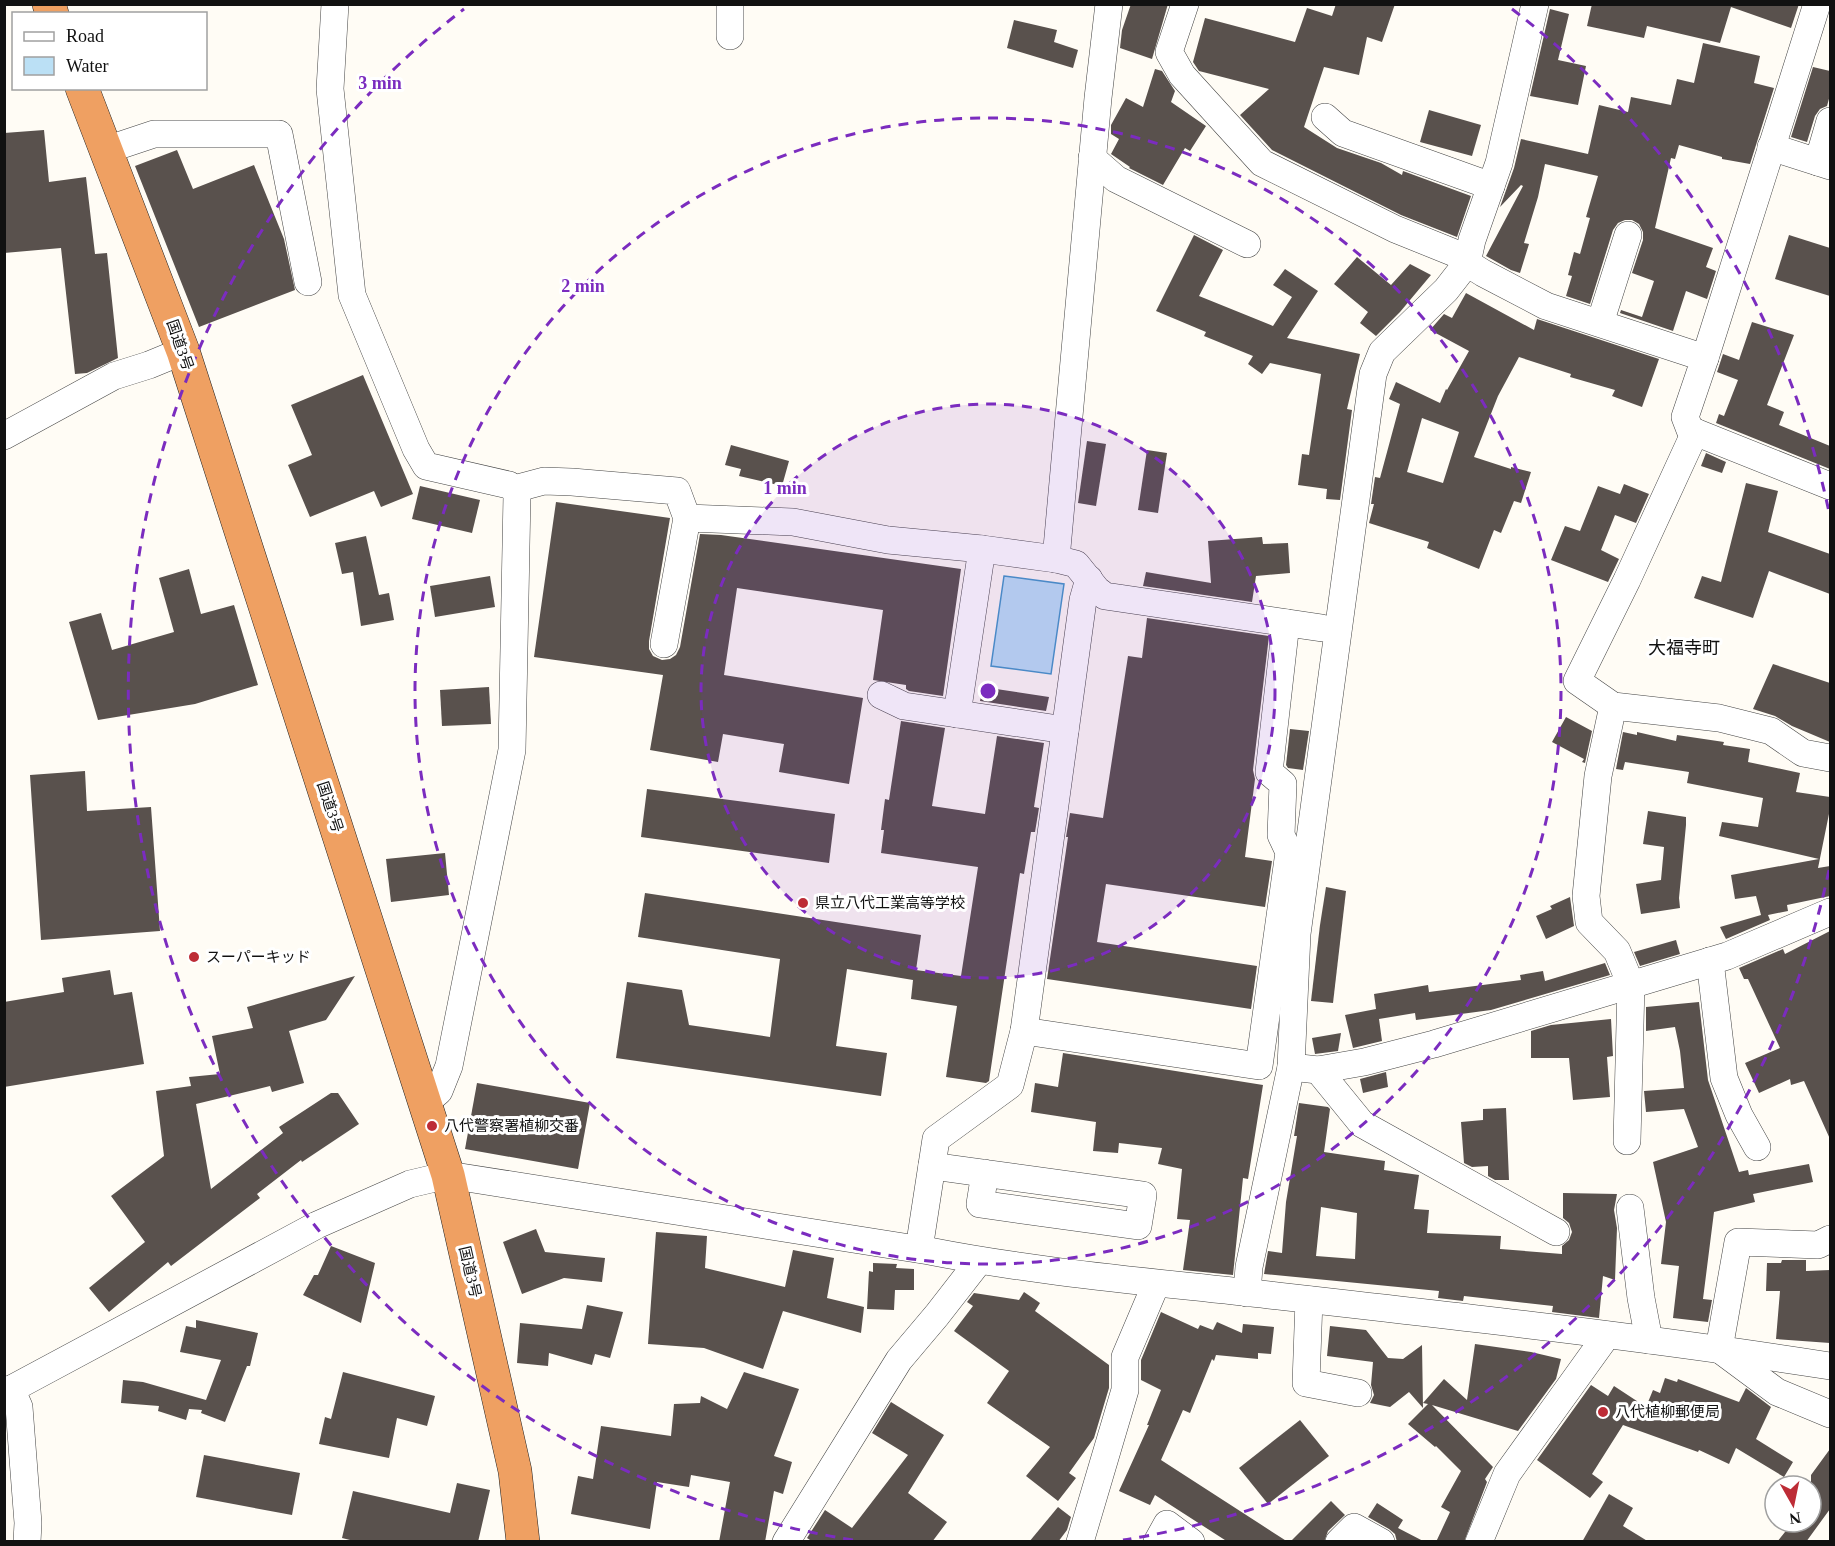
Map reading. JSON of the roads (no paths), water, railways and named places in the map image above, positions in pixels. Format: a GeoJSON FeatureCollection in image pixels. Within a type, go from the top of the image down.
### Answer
{"type":"FeatureCollection","features":[{"type":"Feature","properties":{"kind":"highway","name":"国道3号"},"geometry":{"type":"LineString","coordinates":[[83,90],[183,351],[448,1175],[515,1471],[523,1542]]}},
{"type":"Feature","properties":{"kind":"street"},"geometry":{"type":"LineString","coordinates":[[335,4],[330,89],[352,295],[416,449],[426,466],[508,485],[517,495],[512,750],[449,1066],[439,1091],[425,1103]]}},
{"type":"Feature","properties":{"kind":"street"},"geometry":{"type":"LineString","coordinates":[[730,4],[730,36]]}},
{"type":"Feature","properties":{"kind":"street"},"geometry":{"type":"LineString","coordinates":[[1056,559],[1092,158],[1109,4]]}},
{"type":"Feature","properties":{"kind":"street"},"geometry":{"type":"LineString","coordinates":[[1185,4],[1169,52],[1182,75],[1262,163],[1395,229],[1457,254],[1467,263],[1546,306],[1705,358]]}},
{"type":"Feature","properties":{"kind":"street"},"geometry":{"type":"LineString","coordinates":[[1247,1293],[1249,1268],[1291,1067],[1297,934],[1373,374],[1382,352],[1446,290],[1467,263],[1472,240],[1499,163],[1536,4]]}},
{"type":"Feature","properties":{"kind":"street"},"geometry":{"type":"LineString","coordinates":[[1817,4],[1685,417],[1690,430],[1830,486]]}},
{"type":"Feature","properties":{"kind":"street"},"geometry":{"type":"LineString","coordinates":[[1324,117],[1343,134],[1491,186]]}},
{"type":"Feature","properties":{"kind":"street"},"geometry":{"type":"LineString","coordinates":[[1771,147],[1824,164],[1830,121]]}},
{"type":"Feature","properties":{"kind":"street"},"geometry":{"type":"LineString","coordinates":[[106,150],[154,134],[279,134],[308,282]]}},
{"type":"Feature","properties":{"kind":"street"},"geometry":{"type":"LineString","coordinates":[[1092,158],[1116,179],[1247,244]]}},
{"type":"Feature","properties":{"kind":"street"},"geometry":{"type":"LineString","coordinates":[[1600,323],[1628,236]]}},
{"type":"Feature","properties":{"kind":"street"},"geometry":{"type":"LineString","coordinates":[[4,436],[114,376],[183,351]]}},
{"type":"Feature","properties":{"kind":"street"},"geometry":{"type":"LineString","coordinates":[[1695,432],[1628,580],[1577,681],[1613,705],[1719,718],[1772,731],[1803,753],[1830,758]]}},
{"type":"Feature","properties":{"kind":"street"},"geometry":{"type":"LineString","coordinates":[[514,489],[544,482],[572,482],[677,491],[687,518],[664,644]]}},
{"type":"Feature","properties":{"kind":"street"},"geometry":{"type":"LineString","coordinates":[[687,518],[801,522],[888,540],[1056,559],[1076,564],[1097,590],[1105,596],[1322,628]]}},
{"type":"Feature","properties":{"kind":"street"},"geometry":{"type":"LineString","coordinates":[[957,714],[982,549]]}},
{"type":"Feature","properties":{"kind":"street"},"geometry":{"type":"LineString","coordinates":[[919,1249],[936,1139],[1011,1085],[1024,1031],[1083,600],[1089,579]]}},
{"type":"Feature","properties":{"kind":"street"},"geometry":{"type":"LineString","coordinates":[[1024,1031],[1259,1066],[1290,852],[1281,835],[1283,784],[1269,772],[1286,623]]}},
{"type":"Feature","properties":{"kind":"street"},"geometry":{"type":"LineString","coordinates":[[881,695],[904,706],[1065,730]]}},
{"type":"Feature","properties":{"kind":"street"},"geometry":{"type":"LineString","coordinates":[[1613,705],[1598,776],[1586,896],[1589,922],[1617,951],[1631,985],[1627,1141]]}},
{"type":"Feature","properties":{"kind":"street"},"geometry":{"type":"LineString","coordinates":[[1291,1067],[1318,1070],[1364,1062],[1434,1044],[1710,961],[1830,912]]}},
{"type":"Feature","properties":{"kind":"street"},"geometry":{"type":"LineString","coordinates":[[1710,961],[1724,1077],[1739,1115],[1757,1147]]}},
{"type":"Feature","properties":{"kind":"street"},"geometry":{"type":"LineString","coordinates":[[1318,1070],[1362,1124],[1556,1232]]}},
{"type":"Feature","properties":{"kind":"street"},"geometry":{"type":"LineString","coordinates":[[932,1166],[985,1173],[1143,1195],[1138,1226],[980,1204],[985,1173]]}},
{"type":"Feature","properties":{"kind":"street"},"geometry":{"type":"LineString","coordinates":[[27,1542],[28,1523],[19,1407],[8,1391],[317,1225],[410,1184],[448,1175],[919,1249],[979,1261],[1093,1277],[1649,1340],[1830,1366]]}},
{"type":"Feature","properties":{"kind":"street"},"geometry":{"type":"LineString","coordinates":[[1630,1208],[1641,1298],[1649,1340]]}},
{"type":"Feature","properties":{"kind":"street"},"geometry":{"type":"LineString","coordinates":[[1719,1349],[1738,1242],[1818,1245],[1830,1239]]}},
{"type":"Feature","properties":{"kind":"street"},"geometry":{"type":"LineString","coordinates":[[786,1542],[898,1359],[937,1315],[979,1261]]}},
{"type":"Feature","properties":{"kind":"street"},"geometry":{"type":"LineString","coordinates":[[1080,1542],[1125,1390],[1125,1357],[1156,1284]]}},
{"type":"Feature","properties":{"kind":"street"},"geometry":{"type":"LineString","coordinates":[[1309,1300],[1306,1383],[1358,1393]]}},
{"type":"Feature","properties":{"kind":"street"},"geometry":{"type":"LineString","coordinates":[[1479,1542],[1507,1474],[1607,1335]]}},
{"type":"Feature","properties":{"kind":"street"},"geometry":{"type":"LineString","coordinates":[[1719,1349],[1777,1392],[1830,1414]]}},
{"type":"Feature","properties":{"kind":"street"},"geometry":{"type":"LineString","coordinates":[[1157,1542],[1167,1524],[1191,1542]]}},
{"type":"Feature","properties":{"kind":"street"},"geometry":{"type":"LineString","coordinates":[[1339,1542],[1354,1527],[1381,1542]]}},
{"type":"Feature","properties":{"kind":"water"},"geometry":{"type":"Polygon","coordinates":[[[1004,576],[1064,584],[1051,674],[991,666],[1004,576]]]}},
{"type":"Feature","properties":{"kind":"place","name":"県立八代工業高等学校"},"geometry":{"type":"Point","coordinates":[803,903]}},
{"type":"Feature","properties":{"kind":"place","name":"スーパーキッド"},"geometry":{"type":"Point","coordinates":[194,957]}},
{"type":"Feature","properties":{"kind":"place","name":"八代警察署植柳交番"},"geometry":{"type":"Point","coordinates":[432,1126]}},
{"type":"Feature","properties":{"kind":"place","name":"八代植柳郵便局"},"geometry":{"type":"Point","coordinates":[1603,1412]}},
{"type":"Feature","properties":{"kind":"district","name":"大福寺町"},"geometry":{"type":"Point","coordinates":[1684,648]}}]}
